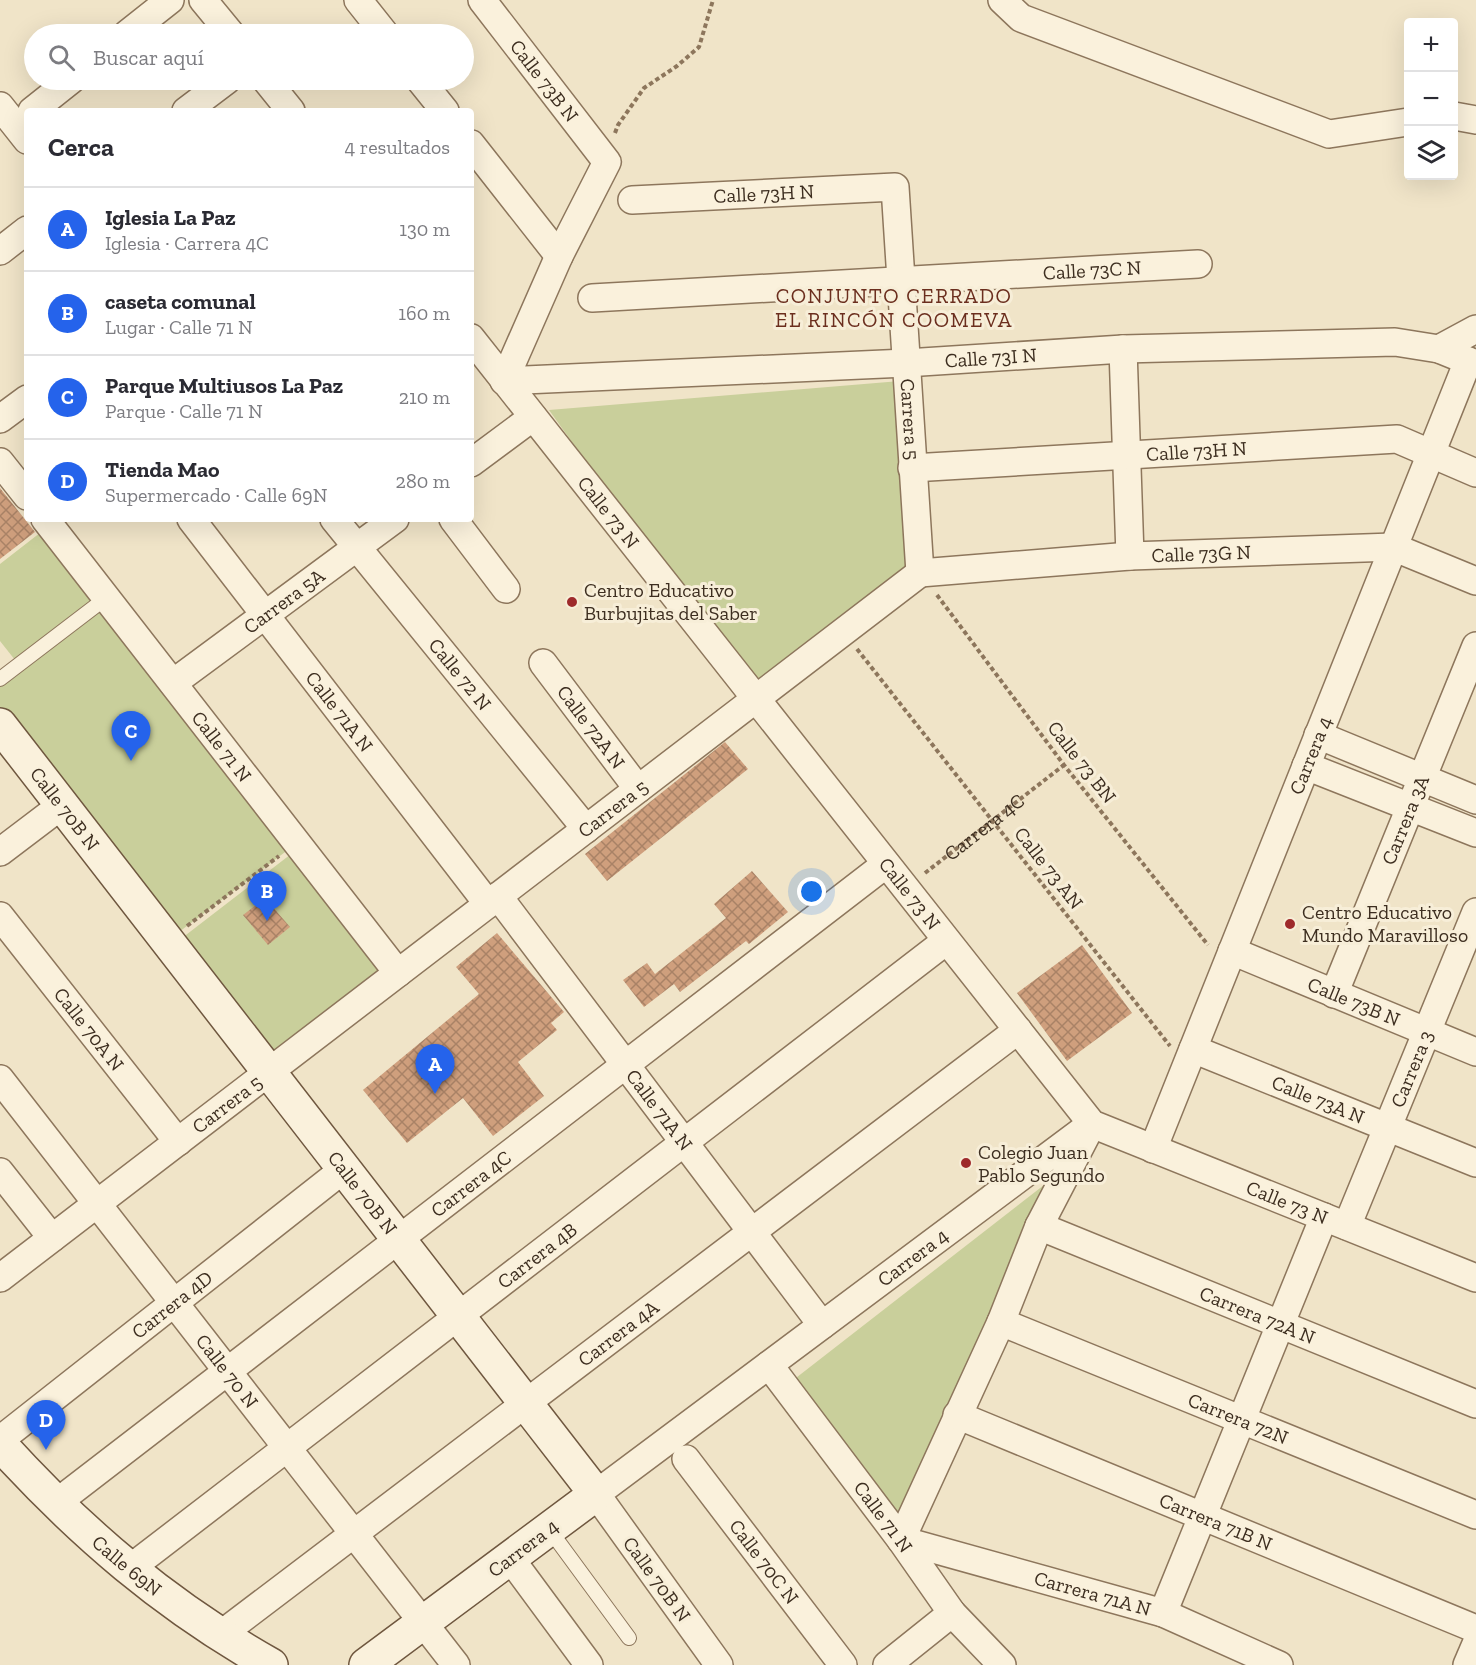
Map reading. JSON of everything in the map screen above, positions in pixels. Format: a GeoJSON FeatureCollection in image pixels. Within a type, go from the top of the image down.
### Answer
{"type":"FeatureCollection","features":[{"type":"Feature","properties":{"kind":"street"},"geometry":{"type":"LineString","coordinates":[[140,24],[170,0]]}},
{"type":"Feature","properties":{"kind":"street"},"geometry":{"type":"LineString","coordinates":[[204,0],[223,24]]}},
{"type":"Feature","properties":{"kind":"street"},"geometry":{"type":"LineString","coordinates":[[358,0],[377,24]]}},
{"type":"Feature","properties":{"kind":"street","name":"Calle 73B N"},"geometry":{"type":"LineString","coordinates":[[482,0],[607,162]]}},
{"type":"Feature","properties":{"kind":"street"},"geometry":{"type":"LineString","coordinates":[[1002,0],[1021,18],[1329,134],[1404,123]]}},
{"type":"Feature","properties":{"kind":"street"},"geometry":{"type":"LineString","coordinates":[[35,108],[58,90]]}},
{"type":"Feature","properties":{"kind":"street"},"geometry":{"type":"LineString","coordinates":[[190,108],[214,90]]}},
{"type":"Feature","properties":{"kind":"street"},"geometry":{"type":"LineString","coordinates":[[274,90],[289,108]]}},
{"type":"Feature","properties":{"kind":"street"},"geometry":{"type":"LineString","coordinates":[[428,90],[443,108]]}},
{"type":"Feature","properties":{"kind":"street"},"geometry":{"type":"LineString","coordinates":[[1458,117],[1476,120]]}},
{"type":"Feature","properties":{"kind":"street"},"geometry":{"type":"LineString","coordinates":[[474,148],[559,256]]}},
{"type":"Feature","properties":{"kind":"street"},"geometry":{"type":"LineString","coordinates":[[504,381],[559,256],[607,162]]}},
{"type":"Feature","properties":{"kind":"street","name":"Calle 73H N"},"geometry":{"type":"LineString","coordinates":[[632,200],[895,187]]}},
{"type":"Feature","properties":{"kind":"street","name":"Carrera 5"},"geometry":{"type":"LineString","coordinates":[[3,1269],[52,1238],[97,1204],[920,573],[895,187]]}},
{"type":"Feature","properties":{"kind":"street"},"geometry":{"type":"LineString","coordinates":[[0,250],[24,232]]}},
{"type":"Feature","properties":{"kind":"street","name":"Calle 73C N"},"geometry":{"type":"LineString","coordinates":[[592,298],[1198,264]]}},
{"type":"Feature","properties":{"kind":"street"},"geometry":{"type":"LineString","coordinates":[[1439,349],[1476,329]]}},
{"type":"Feature","properties":{"kind":"street","name":"Calle 73I N"},"geometry":{"type":"LineString","coordinates":[[504,381],[906,363],[1123,349],[1395,342],[1439,349],[1472,362]]}},
{"type":"Feature","properties":{"kind":"street","name":"Calle 73 N"},"geometry":{"type":"LineString","coordinates":[[474,343],[1092,1124],[1476,1278]]}},
{"type":"Feature","properties":{"kind":"street"},"geometry":{"type":"LineString","coordinates":[[1123,349],[1130,556]]}},
{"type":"Feature","properties":{"kind":"street","name":"Carrera 4"},"geometry":{"type":"LineString","coordinates":[[1153,1149],[1393,547],[1472,362]]}},
{"type":"Feature","properties":{"kind":"street"},"geometry":{"type":"LineString","coordinates":[[0,419],[24,401]]}},
{"type":"Feature","properties":{"kind":"street"},"geometry":{"type":"LineString","coordinates":[[474,461],[533,417]]}},
{"type":"Feature","properties":{"kind":"street","name":"Calle 73H N"},"geometry":{"type":"LineString","coordinates":[[912,468],[1397,439],[1476,473]]}},
{"type":"Feature","properties":{"kind":"street"},"geometry":{"type":"LineString","coordinates":[[0,462],[24,492]]}},
{"type":"Feature","properties":{"kind":"street","name":"Calle 71 N"},"geometry":{"type":"LineString","coordinates":[[47,522],[398,973]]}},
{"type":"Feature","properties":{"kind":"street","name":"Calle 71A N"},"geometry":{"type":"LineString","coordinates":[[193,522],[625,1065],[822,1325]]}},
{"type":"Feature","properties":{"kind":"street","name":"Calle 72 N"},"geometry":{"type":"LineString","coordinates":[[336,522],[586,829]]}},
{"type":"Feature","properties":{"kind":"street","name":"Carrera 5A"},"geometry":{"type":"LineString","coordinates":[[173,683],[391,522]]}},
{"type":"Feature","properties":{"kind":"street"},"geometry":{"type":"LineString","coordinates":[[455,522],[506,589]]}},
{"type":"Feature","properties":{"kind":"street","name":"Calle 73G N"},"geometry":{"type":"LineString","coordinates":[[920,573],[1130,556],[1393,547],[1476,581]]}},
{"type":"Feature","properties":{"kind":"street","name":"Carrera 3A"},"geometry":{"type":"LineString","coordinates":[[1334,994],[1476,646]]}},
{"type":"Feature","properties":{"kind":"street","name":"Calle 72A N"},"geometry":{"type":"LineString","coordinates":[[543,663],[638,789]]}},
{"type":"Feature","properties":{"kind":"street","name":"Calle 70B N"},"geometry":{"type":"LineString","coordinates":[[0,725],[596,1494],[719,1665]]}},
{"type":"Feature","properties":{"kind":"street"},"geometry":{"type":"LineString","coordinates":[[1318,735],[1476,800]]}},
{"type":"Feature","properties":{"kind":"street"},"geometry":{"type":"LineString","coordinates":[[1306,766],[1476,833]]}},
{"type":"Feature","properties":{"kind":"street"},"geometry":{"type":"LineString","coordinates":[[0,852],[62,805]]}},
{"type":"Feature","properties":{"kind":"street","name":"Carrera 4C"},"geometry":{"type":"LineString","coordinates":[[55,1504],[886,864]]}},
{"type":"Feature","properties":{"kind":"street","name":"Carrera 3"},"geometry":{"type":"LineString","coordinates":[[1163,1613],[1281,1324],[1388,1127],[1427,1032],[1470,945],[1476,912]]}},
{"type":"Feature","properties":{"kind":"street","name":"Calle 70A N"},"geometry":{"type":"LineString","coordinates":[[0,916],[178,1142]]}},
{"type":"Feature","properties":{"kind":"street","name":"Carrera 4B"},"geometry":{"type":"LineString","coordinates":[[128,1570],[946,940]]}},
{"type":"Feature","properties":{"kind":"street","name":"Calle 73B N"},"geometry":{"type":"LineString","coordinates":[[1229,959],[1334,994],[1476,1052]]}},
{"type":"Feature","properties":{"kind":"street","name":"Carrera 4A"},"geometry":{"type":"LineString","coordinates":[[219,1636],[1018,1030]]}},
{"type":"Feature","properties":{"kind":"street","name":"Calle 73A N"},"geometry":{"type":"LineString","coordinates":[[1190,1057],[1388,1127],[1476,1163]]}},
{"type":"Feature","properties":{"kind":"street","name":"Calle 70 N"},"geometry":{"type":"LineString","coordinates":[[0,1079],[456,1665]]}},
{"type":"Feature","properties":{"kind":"street"},"geometry":{"type":"LineString","coordinates":[[901,1540],[1001,1322],[1040,1226],[1092,1124]]}},
{"type":"Feature","properties":{"kind":"street","name":"Carrera 4"},"geometry":{"type":"LineString","coordinates":[[366,1665],[1092,1124]]}},
{"type":"Feature","properties":{"kind":"street","name":"Carrera 4D"},"geometry":{"type":"LineString","coordinates":[[0,1442],[344,1169]]}},
{"type":"Feature","properties":{"kind":"street"},"geometry":{"type":"LineString","coordinates":[[0,1172],[52,1238]]}},
{"type":"Feature","properties":{"kind":"street","name":"Carrera 72A N"},"geometry":{"type":"LineString","coordinates":[[1040,1226],[1476,1404]]}},
{"type":"Feature","properties":{"kind":"street","name":"Carrera 72N"},"geometry":{"type":"LineString","coordinates":[[1001,1322],[1476,1515]]}},
{"type":"Feature","properties":{"kind":"street","name":"Calle 71 N"},"geometry":{"type":"LineString","coordinates":[[769,1365],[901,1540],[952,1613],[1002,1665]]}},
{"type":"Feature","properties":{"kind":"street","name":"Carrera 71B N"},"geometry":{"type":"LineString","coordinates":[[957,1415],[1476,1629]]}},
{"type":"Feature","properties":{"kind":"street","name":"Calle 69N"},"geometry":{"type":"LineString","coordinates":[[0,1442],[55,1504],[128,1570],[219,1636],[271,1665]]}},
{"type":"Feature","properties":{"kind":"street","name":"Calle 70C N"},"geometry":{"type":"LineString","coordinates":[[686,1459],[843,1665]]}},
{"type":"Feature","properties":{"kind":"street","name":"Carrera 71A N"},"geometry":{"type":"LineString","coordinates":[[901,1540],[1163,1613],[1279,1665]]}},
{"type":"Feature","properties":{"kind":"street"},"geometry":{"type":"LineString","coordinates":[[510,1558],[589,1665]]}},
{"type":"Feature","properties":{"kind":"street"},"geometry":{"type":"LineString","coordinates":[[887,1665],[952,1613]]}},
{"type":"Feature","properties":{"kind":"street"},"geometry":{"type":"LineString","coordinates":[[1467,1665],[1476,1644]]}},
{"type":"Feature","properties":{"kind":"lane"},"geometry":{"type":"LineString","coordinates":[[0,679],[106,598]]}},
{"type":"Feature","properties":{"kind":"lane"},"geometry":{"type":"LineString","coordinates":[[549,1529],[629,1638]]}},
{"type":"Feature","properties":{"kind":"path"},"geometry":{"type":"LineString","coordinates":[[607,162],[618,125],[644,88],[677,66],[699,47],[714,0]]}},
{"type":"Feature","properties":{"kind":"path","name":"Calle 73 BN"},"geometry":{"type":"LineString","coordinates":[[920,573],[1064,765],[1229,959]]}},
{"type":"Feature","properties":{"kind":"path","name":"Calle 73 AN"},"geometry":{"type":"LineString","coordinates":[[843,632],[992,820],[1190,1057]]}},
{"type":"Feature","properties":{"kind":"path","name":"Carrera 4C"},"geometry":{"type":"LineString","coordinates":[[905,888],[1064,765]]}},
{"type":"Feature","properties":{"kind":"path"},"geometry":{"type":"LineString","coordinates":[[167,941],[297,843]]}},
{"type":"Feature","properties":{"kind":"green space"},"geometry":{"type":"Polygon","coordinates":[[[900,381],[916,576],[756,699],[549,410],[900,381]]]}},
{"type":"Feature","properties":{"kind":"green space"},"geometry":{"type":"Polygon","coordinates":[[[45,529],[97,595],[15,660],[0,641],[0,564],[45,529]]]}},
{"type":"Feature","properties":{"kind":"green space"},"geometry":{"type":"Polygon","coordinates":[[[106,598],[297,843],[167,941],[0,725],[0,679],[106,598]]]}},
{"type":"Feature","properties":{"kind":"green space"},"geometry":{"type":"Polygon","coordinates":[[[295,851],[387,974],[274,1059],[182,938],[295,851]]]}},
{"type":"Feature","properties":{"kind":"green space"},"geometry":{"type":"Polygon","coordinates":[[[1044,1185],[901,1518],[792,1381],[1044,1185]]]}},
{"type":"Feature","properties":{"kind":"building"},"geometry":{"type":"Polygon","coordinates":[[[0,488],[24,518],[24,522],[27,522],[35,532],[0,559],[0,488]]]}},
{"type":"Feature","properties":{"kind":"building"},"geometry":{"type":"Polygon","coordinates":[[[725,742],[748,769],[607,881],[585,854],[725,742]]]}},
{"type":"Feature","properties":{"kind":"building"},"geometry":{"type":"Polygon","coordinates":[[[752,871],[788,912],[749,944],[746,941],[680,992],[674,984],[644,1007],[623,980],[647,963],[655,974],[726,918],[714,904],[752,871]]]}},
{"type":"Feature","properties":{"kind":"building"},"geometry":{"type":"Polygon","coordinates":[[[265,898],[290,927],[268,945],[243,915],[265,898]]]}},
{"type":"Feature","properties":{"kind":"building"},"geometry":{"type":"Polygon","coordinates":[[[497,933],[564,1012],[551,1023],[557,1030],[518,1062],[544,1096],[493,1136],[463,1098],[407,1143],[363,1090],[479,994],[456,967],[497,933]]]}},
{"type":"Feature","properties":{"kind":"building"},"geometry":{"type":"Polygon","coordinates":[[[1082,945],[1132,1013],[1067,1061],[1017,993],[1082,945]]]}},
{"type":"Feature","properties":{"kind":"place","name":"Centro Educativo Burbujitas del Saber"},"geometry":{"type":"Point","coordinates":[572,602]}},
{"type":"Feature","properties":{"kind":"place","name":"Parque Multiusos La Paz"},"geometry":{"type":"Point","coordinates":[131,761]}},
{"type":"Feature","properties":{"kind":"place","name":"caseta comunal"},"geometry":{"type":"Point","coordinates":[267,921]}},
{"type":"Feature","properties":{"kind":"place","name":"Centro Educativo Mundo Maravilloso"},"geometry":{"type":"Point","coordinates":[1290,924]}},
{"type":"Feature","properties":{"kind":"place","name":"Iglesia La Paz"},"geometry":{"type":"Point","coordinates":[435,1094]}},
{"type":"Feature","properties":{"kind":"place","name":"Colegio Juan Pablo Segundo"},"geometry":{"type":"Point","coordinates":[966,1163]}},
{"type":"Feature","properties":{"kind":"place","name":"Tienda Mao"},"geometry":{"type":"Point","coordinates":[46,1450]}},
{"type":"Feature","properties":{"kind":"district","name":"CONJUNTO CERRADO EL RINCÓN COOMEVA"},"geometry":{"type":"Point","coordinates":[894,307]}}]}
